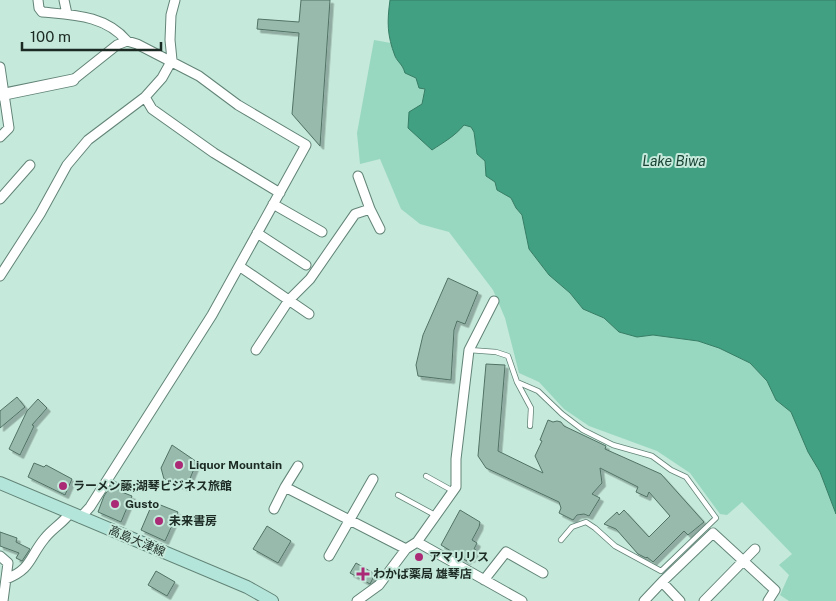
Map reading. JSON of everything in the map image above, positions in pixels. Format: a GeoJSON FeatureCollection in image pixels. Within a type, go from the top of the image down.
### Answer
{"type":"FeatureCollection","features":[{"type":"Feature","properties":{"kind":"main road","name":"高島大津線"},"geometry":{"type":"LineString","coordinates":[[1,484],[247,587],[272,601]]}},
{"type":"Feature","properties":{"kind":"street"},"geometry":{"type":"LineString","coordinates":[[6,579],[19,574],[28,566],[45,538],[65,520],[75,515],[95,499],[201,331],[306,145],[238,105],[199,76],[172,60],[127,41],[120,33],[91,17],[42,12],[39,8],[38,0]]}},
{"type":"Feature","properties":{"kind":"street"},"geometry":{"type":"LineString","coordinates":[[64,0],[67,14]]}},
{"type":"Feature","properties":{"kind":"street"},"geometry":{"type":"LineString","coordinates":[[0,276],[40,214],[67,165],[88,140],[145,97],[162,78],[172,60],[170,40],[171,15],[175,0]]}},
{"type":"Feature","properties":{"kind":"street"},"geometry":{"type":"LineString","coordinates":[[2,95],[73,80],[111,50],[127,41]]}},
{"type":"Feature","properties":{"kind":"street"},"geometry":{"type":"LineString","coordinates":[[0,68],[2,95],[9,128],[0,137]]}},
{"type":"Feature","properties":{"kind":"street"},"geometry":{"type":"LineString","coordinates":[[145,97],[152,109],[214,153],[280,193]]}},
{"type":"Feature","properties":{"kind":"street"},"geometry":{"type":"LineString","coordinates":[[0,199],[30,165]]}},
{"type":"Feature","properties":{"kind":"street"},"geometry":{"type":"LineString","coordinates":[[358,176],[370,209],[380,229]]}},
{"type":"Feature","properties":{"kind":"street"},"geometry":{"type":"LineString","coordinates":[[273,204],[322,232]]}},
{"type":"Feature","properties":{"kind":"street"},"geometry":{"type":"LineString","coordinates":[[256,350],[289,300],[310,279],[355,214],[370,209]]}},
{"type":"Feature","properties":{"kind":"street"},"geometry":{"type":"LineString","coordinates":[[257,233],[306,265]]}},
{"type":"Feature","properties":{"kind":"street"},"geometry":{"type":"LineString","coordinates":[[239,266],[309,314]]}},
{"type":"Feature","properties":{"kind":"street"},"geometry":{"type":"LineString","coordinates":[[357,601],[379,585],[406,549],[417,542],[456,487],[456,459],[469,350],[494,301]]}},
{"type":"Feature","properties":{"kind":"street"},"geometry":{"type":"LineString","coordinates":[[274,510],[298,466]]}},
{"type":"Feature","properties":{"kind":"street"},"geometry":{"type":"LineString","coordinates":[[329,556],[373,479]]}},
{"type":"Feature","properties":{"kind":"street"},"geometry":{"type":"LineString","coordinates":[[285,487],[406,549]]}},
{"type":"Feature","properties":{"kind":"street"},"geometry":{"type":"LineString","coordinates":[[644,601],[713,533],[775,590],[768,601]]}},
{"type":"Feature","properties":{"kind":"street"},"geometry":{"type":"LineString","coordinates":[[417,542],[522,601]]}},
{"type":"Feature","properties":{"kind":"street"},"geometry":{"type":"LineString","coordinates":[[704,601],[755,549]]}},
{"type":"Feature","properties":{"kind":"street"},"geometry":{"type":"LineString","coordinates":[[484,580],[506,552],[542,573]]}},
{"type":"Feature","properties":{"kind":"street"},"geometry":{"type":"LineString","coordinates":[[0,556],[8,563],[4,601]]}},
{"type":"Feature","properties":{"kind":"street"},"geometry":{"type":"LineString","coordinates":[[662,582],[680,601]]}},
{"type":"Feature","properties":{"kind":"lane"},"geometry":{"type":"LineString","coordinates":[[469,350],[496,352],[508,356],[531,408],[530,426]]}},
{"type":"Feature","properties":{"kind":"lane"},"geometry":{"type":"LineString","coordinates":[[518,382],[538,391],[562,414],[583,430],[613,445],[652,456],[671,470],[686,477],[716,518],[661,571],[615,546],[586,522],[572,527],[561,540]]}},
{"type":"Feature","properties":{"kind":"lane"},"geometry":{"type":"LineString","coordinates":[[426,476],[453,491]]}},
{"type":"Feature","properties":{"kind":"lane"},"geometry":{"type":"LineString","coordinates":[[398,495],[436,516]]}},
{"type":"Feature","properties":{"kind":"shaded area"},"geometry":{"type":"Polygon","coordinates":[[[374,40],[391,43],[396,59],[403,65],[405,73],[416,78],[425,89],[422,104],[432,150],[464,125],[471,127],[474,132],[477,154],[485,161],[486,176],[495,182],[497,190],[511,198],[522,215],[529,249],[549,275],[570,293],[583,309],[604,318],[619,332],[637,337],[653,335],[698,341],[719,348],[750,363],[767,381],[776,400],[791,412],[808,452],[820,472],[836,514],[836,601],[789,601],[780,595],[789,575],[779,565],[792,554],[742,502],[727,515],[720,514],[690,473],[657,451],[589,426],[564,409],[539,382],[519,373],[505,318],[493,290],[449,232],[420,224],[401,209],[380,159],[360,164],[357,133],[374,40]]]}},
{"type":"Feature","properties":{"kind":"water","name":"Lake Biwa"},"geometry":{"type":"Polygon","coordinates":[[[390,0],[836,0],[836,514],[820,472],[808,452],[791,412],[776,400],[767,381],[750,363],[719,348],[698,341],[653,335],[637,337],[619,332],[604,318],[583,309],[570,293],[549,275],[529,249],[522,215],[511,198],[497,190],[495,182],[486,176],[485,161],[477,154],[474,132],[471,127],[464,125],[453,136],[432,150],[408,128],[409,112],[422,104],[425,89],[419,88],[416,78],[405,73],[395,56],[388,28],[390,0]]]}},
{"type":"Feature","properties":{"kind":"building"},"geometry":{"type":"Polygon","coordinates":[[[301,0],[330,0],[320,146],[292,114],[299,33],[257,29],[258,19],[299,22],[301,0]]]}},
{"type":"Feature","properties":{"kind":"building"},"geometry":{"type":"Polygon","coordinates":[[[448,278],[478,292],[465,324],[457,321],[454,330],[451,380],[418,376],[416,365],[423,335],[448,278]]]}},
{"type":"Feature","properties":{"kind":"building"},"geometry":{"type":"Polygon","coordinates":[[[486,364],[505,365],[498,451],[543,473],[535,456],[542,441],[540,440],[548,420],[561,422],[564,426],[606,446],[605,449],[661,474],[704,522],[688,535],[684,531],[653,562],[647,557],[638,554],[616,529],[604,524],[617,512],[619,515],[624,510],[649,537],[670,516],[649,492],[647,497],[636,492],[638,487],[600,468],[602,483],[592,494],[600,498],[589,516],[584,514],[577,515],[573,520],[559,513],[561,508],[559,502],[486,468],[478,456],[486,364]]]}},
{"type":"Feature","properties":{"kind":"building"},"geometry":{"type":"Polygon","coordinates":[[[17,397],[25,407],[0,428],[0,411],[17,397]]]}},
{"type":"Feature","properties":{"kind":"building"},"geometry":{"type":"Polygon","coordinates":[[[38,399],[47,408],[32,425],[34,426],[20,455],[9,449],[27,411],[38,399]]]}},
{"type":"Feature","properties":{"kind":"building","name":"Liquor Mountain"},"geometry":{"type":"Polygon","coordinates":[[[172,445],[197,462],[186,488],[164,479],[161,468],[172,445]]]}},
{"type":"Feature","properties":{"kind":"building"},"geometry":{"type":"Polygon","coordinates":[[[34,463],[44,467],[46,465],[72,479],[65,495],[28,477],[34,463]]]}},
{"type":"Feature","properties":{"kind":"building","name":"Gusto"},"geometry":{"type":"Polygon","coordinates":[[[114,481],[122,485],[119,491],[132,496],[121,522],[98,512],[104,496],[114,481]]]}},
{"type":"Feature","properties":{"kind":"building","name":"未来書房"},"geometry":{"type":"Polygon","coordinates":[[[153,502],[178,512],[165,541],[141,530],[153,502]]]}},
{"type":"Feature","properties":{"kind":"building"},"geometry":{"type":"Polygon","coordinates":[[[460,510],[480,522],[472,540],[477,543],[474,549],[476,550],[471,559],[469,558],[467,561],[441,545],[460,510]]]}},
{"type":"Feature","properties":{"kind":"building"},"geometry":{"type":"Polygon","coordinates":[[[267,526],[291,541],[278,563],[253,549],[267,526]]]}},
{"type":"Feature","properties":{"kind":"building"},"geometry":{"type":"Polygon","coordinates":[[[0,532],[17,538],[16,542],[30,549],[22,561],[16,558],[19,553],[0,546],[0,532]]]}},
{"type":"Feature","properties":{"kind":"building","name":"わかば薬局 雄琴店"},"geometry":{"type":"Polygon","coordinates":[[[356,563],[375,574],[370,584],[350,573],[356,563]]]}},
{"type":"Feature","properties":{"kind":"building"},"geometry":{"type":"Polygon","coordinates":[[[156,571],[175,582],[167,596],[148,585],[156,571]]]}},
{"type":"Feature","properties":{"kind":"place","name":"Liquor Mountain"},"geometry":{"type":"Point","coordinates":[179,465]}},
{"type":"Feature","properties":{"kind":"place","name":"ラーメン藤;湖琴ビジネス旅館"},"geometry":{"type":"Point","coordinates":[63,486]}},
{"type":"Feature","properties":{"kind":"place","name":"Gusto"},"geometry":{"type":"Point","coordinates":[115,504]}},
{"type":"Feature","properties":{"kind":"place","name":"未来書房"},"geometry":{"type":"Point","coordinates":[159,521]}},
{"type":"Feature","properties":{"kind":"place","name":"アマリリス"},"geometry":{"type":"Point","coordinates":[419,557]}},
{"type":"Feature","properties":{"kind":"place","name":"わかば薬局 雄琴店"},"geometry":{"type":"Point","coordinates":[363,574]}}]}
